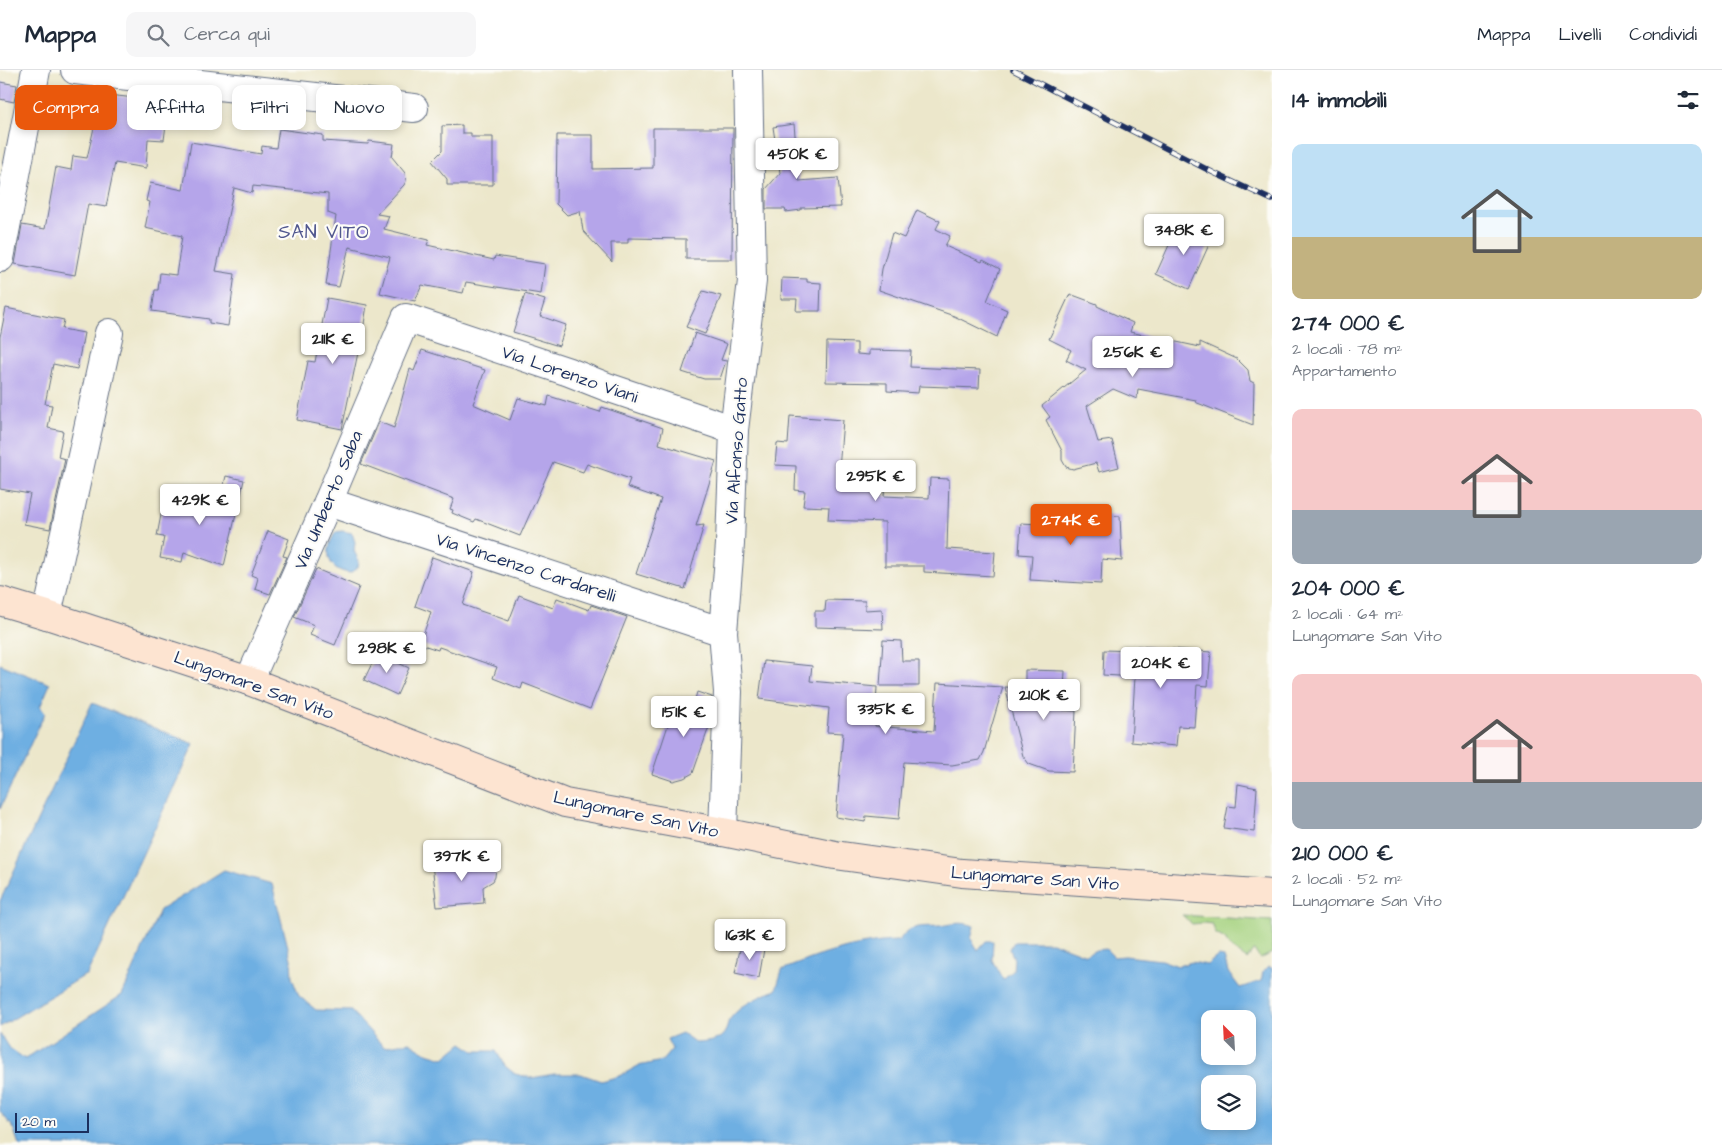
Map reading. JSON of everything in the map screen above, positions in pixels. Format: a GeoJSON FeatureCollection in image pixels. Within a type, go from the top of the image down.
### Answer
{"type":"FeatureCollection","features":[{"type":"Feature","properties":{"kind":"main road","name":"Lungomare San Vito"},"geometry":{"type":"LineString","coordinates":[[0,601],[47,614],[249,681],[565,803],[835,855],[962,873],[1272,894]]}},
{"type":"Feature","properties":{"kind":"street"},"geometry":{"type":"LineString","coordinates":[[1,247],[36,70]]}},
{"type":"Feature","properties":{"kind":"street"},"geometry":{"type":"LineString","coordinates":[[75,70],[414,108]]}},
{"type":"Feature","properties":{"kind":"street","name":"Via Alfonso Gatto"},"geometry":{"type":"LineString","coordinates":[[723,832],[728,692],[723,632],[730,544],[734,430],[752,281],[748,70]]}},
{"type":"Feature","properties":{"kind":"street","name":"Via Lorenzo Viani"},"geometry":{"type":"LineString","coordinates":[[406,318],[734,430]]}},
{"type":"Feature","properties":{"kind":"street","name":"Via Umberto Saba"},"geometry":{"type":"LineString","coordinates":[[249,681],[406,318]]}},
{"type":"Feature","properties":{"kind":"street"},"geometry":{"type":"LineString","coordinates":[[47,614],[109,333]]}},
{"type":"Feature","properties":{"kind":"street","name":"Via Vincenzo Cardarelli"},"geometry":{"type":"LineString","coordinates":[[328,502],[723,632]]}},
{"type":"Feature","properties":{"kind":"green space"},"geometry":{"type":"Polygon","coordinates":[[[1182,915],[1272,921],[1272,953],[1260,959],[1254,950],[1247,959],[1230,947],[1225,939],[1216,934],[1212,924],[1192,924],[1182,915]]]}},
{"type":"Feature","properties":{"kind":"water"},"geometry":{"type":"Polygon","coordinates":[[[336,532],[352,533],[355,542],[354,551],[359,561],[358,567],[350,573],[336,568],[329,558],[332,539],[336,532]]]}},
{"type":"Feature","properties":{"kind":"water"},"geometry":{"type":"Polygon","coordinates":[[[0,664],[50,684],[40,707],[45,713],[0,809],[0,664]]]}},
{"type":"Feature","properties":{"kind":"water"},"geometry":{"type":"Polygon","coordinates":[[[92,703],[194,744],[87,974],[0,1027],[0,901],[92,703]]]}},
{"type":"Feature","properties":{"kind":"water"},"geometry":{"type":"Polygon","coordinates":[[[224,870],[272,884],[291,959],[292,978],[299,996],[316,1010],[351,1011],[384,1047],[409,1042],[427,1053],[444,1058],[462,1043],[474,1051],[496,1051],[505,1066],[515,1074],[532,1078],[554,1074],[581,1074],[601,1081],[620,1076],[638,1066],[662,1061],[672,1049],[667,1039],[682,1033],[696,1043],[713,1041],[724,1034],[729,1020],[739,1009],[757,998],[776,990],[782,970],[838,950],[898,941],[909,930],[917,927],[957,923],[974,926],[971,939],[978,950],[986,941],[993,941],[992,960],[1003,980],[1013,971],[1014,959],[1010,949],[1014,942],[1052,942],[1086,955],[1096,950],[1106,949],[1114,957],[1125,956],[1161,960],[1178,966],[1192,962],[1207,965],[1218,956],[1224,957],[1228,972],[1240,988],[1261,981],[1263,972],[1268,967],[1272,968],[1272,1145],[19,1145],[13,1127],[0,1112],[0,1034],[8,1047],[25,1059],[122,995],[160,910],[224,870]]]}},
{"type":"Feature","properties":{"kind":"building"},"geometry":{"type":"Polygon","coordinates":[[[0,82],[17,85],[15,85],[14,102],[0,99],[0,82]]]}},
{"type":"Feature","properties":{"kind":"building"},"geometry":{"type":"Polygon","coordinates":[[[117,96],[127,97],[127,130],[165,130],[164,140],[148,139],[146,168],[115,163],[106,207],[88,204],[75,275],[15,264],[22,225],[45,229],[56,167],[71,170],[73,156],[87,158],[93,130],[117,130],[117,96]]]}},
{"type":"Feature","properties":{"kind":"building"},"geometry":{"type":"Polygon","coordinates":[[[794,124],[799,181],[838,178],[841,207],[801,208],[801,210],[786,212],[785,209],[766,209],[766,189],[780,173],[773,127],[794,124]]]}},
{"type":"Feature","properties":{"kind":"building"},"geometry":{"type":"Polygon","coordinates":[[[462,125],[462,133],[471,133],[471,137],[493,137],[493,185],[447,185],[447,179],[432,161],[442,151],[442,126],[462,125]]]}},
{"type":"Feature","properties":{"kind":"building"},"geometry":{"type":"Polygon","coordinates":[[[653,128],[733,128],[732,259],[686,259],[686,239],[628,238],[628,243],[611,243],[612,262],[583,231],[580,211],[567,215],[556,204],[557,135],[593,135],[593,169],[653,168],[653,128]]]}},
{"type":"Feature","properties":{"kind":"building"},"geometry":{"type":"Polygon","coordinates":[[[279,130],[323,135],[323,141],[368,144],[369,141],[394,144],[392,157],[405,173],[406,181],[377,214],[389,216],[384,229],[429,240],[427,245],[494,260],[495,256],[545,264],[541,294],[466,282],[463,293],[422,285],[415,301],[380,293],[390,257],[349,247],[339,287],[326,285],[336,216],[328,213],[328,194],[253,186],[252,193],[234,188],[216,271],[235,274],[228,326],[209,323],[209,319],[152,311],[155,290],[158,290],[160,273],[176,275],[182,236],[145,228],[150,202],[146,201],[150,183],[183,190],[191,142],[261,154],[262,146],[276,148],[279,130]]]}},
{"type":"Feature","properties":{"kind":"building"},"geometry":{"type":"Polygon","coordinates":[[[917,210],[940,221],[936,229],[950,236],[945,246],[982,262],[983,260],[1000,269],[987,301],[1007,310],[997,337],[954,316],[879,290],[882,269],[892,233],[904,238],[917,210]]]}},
{"type":"Feature","properties":{"kind":"building"},"geometry":{"type":"Polygon","coordinates":[[[1179,223],[1212,238],[1189,289],[1156,274],[1179,223]]]}},
{"type":"Feature","properties":{"kind":"building"},"geometry":{"type":"Polygon","coordinates":[[[782,278],[807,279],[807,282],[821,283],[820,311],[796,311],[797,299],[781,299],[782,278]]]}},
{"type":"Feature","properties":{"kind":"building"},"geometry":{"type":"Polygon","coordinates":[[[703,291],[721,296],[705,334],[686,327],[703,291]]]}},
{"type":"Feature","properties":{"kind":"building"},"geometry":{"type":"Polygon","coordinates":[[[525,294],[545,300],[540,316],[566,325],[559,346],[513,332],[525,294]]]}},
{"type":"Feature","properties":{"kind":"building"},"geometry":{"type":"Polygon","coordinates":[[[1070,294],[1097,304],[1097,306],[1133,323],[1130,332],[1200,347],[1200,342],[1237,359],[1248,370],[1250,381],[1254,383],[1253,425],[1195,402],[1196,400],[1138,389],[1137,399],[1113,389],[1087,406],[1098,442],[1112,440],[1119,467],[1099,472],[1096,463],[1073,469],[1066,467],[1062,460],[1062,451],[1046,420],[1050,417],[1042,406],[1086,370],[1066,360],[1071,350],[1049,339],[1070,294]]]}},
{"type":"Feature","properties":{"kind":"building"},"geometry":{"type":"Polygon","coordinates":[[[327,298],[367,305],[361,343],[342,429],[297,420],[308,361],[315,362],[327,298]]]}},
{"type":"Feature","properties":{"kind":"building"},"geometry":{"type":"Polygon","coordinates":[[[6,308],[64,320],[62,329],[84,333],[77,369],[53,364],[45,404],[52,405],[48,428],[63,431],[58,457],[65,459],[50,529],[24,524],[30,494],[0,489],[0,337],[6,308]]]}},
{"type":"Feature","properties":{"kind":"building"},"geometry":{"type":"Polygon","coordinates":[[[695,333],[727,344],[721,360],[726,361],[720,379],[704,379],[682,372],[695,333]]]}},
{"type":"Feature","properties":{"kind":"building"},"geometry":{"type":"Polygon","coordinates":[[[827,342],[857,343],[857,354],[869,355],[869,350],[911,351],[910,367],[980,370],[979,388],[919,386],[918,393],[887,391],[887,383],[826,382],[827,342]]]}},
{"type":"Feature","properties":{"kind":"building"},"geometry":{"type":"Polygon","coordinates":[[[422,350],[485,370],[473,404],[510,420],[518,398],[547,406],[549,396],[600,412],[602,407],[663,428],[659,444],[716,461],[696,526],[704,525],[685,589],[636,574],[661,499],[627,487],[630,479],[587,464],[583,472],[553,462],[520,536],[476,519],[474,522],[452,513],[453,510],[450,509],[454,499],[361,464],[379,422],[394,428],[410,369],[414,371],[422,350]]]}},
{"type":"Feature","properties":{"kind":"building"},"geometry":{"type":"Polygon","coordinates":[[[790,416],[843,420],[839,469],[886,474],[884,496],[929,498],[930,478],[949,479],[947,549],[995,552],[993,576],[924,572],[924,566],[885,566],[885,522],[828,520],[829,507],[803,506],[805,491],[795,490],[796,466],[775,465],[777,443],[788,444],[790,416]]]}},
{"type":"Feature","properties":{"kind":"building"},"geometry":{"type":"Polygon","coordinates":[[[226,476],[244,480],[224,566],[184,552],[182,562],[160,558],[164,537],[157,536],[164,499],[218,509],[226,476]]]}},
{"type":"Feature","properties":{"kind":"building"},"geometry":{"type":"Polygon","coordinates":[[[1041,511],[1120,516],[1122,561],[1102,559],[1101,584],[1030,580],[1032,555],[1019,554],[1021,523],[1039,524],[1041,511]]]}},
{"type":"Feature","properties":{"kind":"building"},"geometry":{"type":"Polygon","coordinates":[[[268,531],[289,539],[283,556],[287,557],[270,594],[255,589],[258,578],[251,575],[268,531]]]}},
{"type":"Feature","properties":{"kind":"building"},"geometry":{"type":"Polygon","coordinates":[[[432,557],[474,572],[463,605],[509,621],[519,595],[553,608],[557,598],[589,610],[591,605],[627,617],[590,709],[523,683],[521,689],[493,678],[497,667],[439,647],[438,650],[420,644],[431,612],[415,606],[432,557]]]}},
{"type":"Feature","properties":{"kind":"building"},"geometry":{"type":"Polygon","coordinates":[[[316,569],[359,587],[335,645],[310,635],[314,625],[294,617],[316,569]]]}},
{"type":"Feature","properties":{"kind":"building"},"geometry":{"type":"Polygon","coordinates":[[[826,600],[865,601],[865,610],[882,609],[883,629],[815,627],[815,611],[825,611],[826,600]]]}},
{"type":"Feature","properties":{"kind":"building"},"geometry":{"type":"Polygon","coordinates":[[[883,640],[901,641],[902,661],[919,661],[919,686],[880,686],[883,640]]]}},
{"type":"Feature","properties":{"kind":"building"},"geometry":{"type":"Polygon","coordinates":[[[1137,646],[1211,652],[1208,686],[1197,685],[1194,727],[1178,726],[1176,746],[1131,742],[1135,677],[1103,675],[1104,650],[1136,651],[1137,646]]]}},
{"type":"Feature","properties":{"kind":"building"},"geometry":{"type":"Polygon","coordinates":[[[377,653],[409,668],[397,695],[364,680],[377,653]]]}},
{"type":"Feature","properties":{"kind":"building"},"geometry":{"type":"Polygon","coordinates":[[[764,661],[812,666],[810,681],[877,687],[875,726],[934,731],[937,683],[1003,687],[980,760],[952,765],[904,762],[899,819],[866,816],[865,822],[836,817],[843,733],[827,732],[829,708],[759,699],[764,661]]]}},
{"type":"Feature","properties":{"kind":"building"},"geometry":{"type":"Polygon","coordinates":[[[1025,670],[1065,671],[1063,710],[1076,711],[1073,772],[1049,771],[1029,764],[1023,756],[1005,687],[1025,688],[1025,670]]]}},
{"type":"Feature","properties":{"kind":"building"},"geometry":{"type":"Polygon","coordinates":[[[697,692],[712,697],[711,721],[693,773],[673,781],[652,774],[677,698],[694,703],[697,692]]]}},
{"type":"Feature","properties":{"kind":"building"},"geometry":{"type":"Polygon","coordinates":[[[1238,784],[1257,788],[1254,832],[1224,828],[1228,806],[1236,807],[1238,784]]]}},
{"type":"Feature","properties":{"kind":"building"},"geometry":{"type":"Polygon","coordinates":[[[481,859],[490,861],[496,867],[493,881],[483,887],[484,903],[437,907],[432,864],[481,859]]]}},
{"type":"Feature","properties":{"kind":"building"},"geometry":{"type":"Polygon","coordinates":[[[741,945],[764,949],[759,978],[735,973],[741,945]]]}},
{"type":"Feature","properties":{"kind":"railway"},"geometry":{"type":"LineString","coordinates":[[1013,70],[1214,173],[1272,200]]}},
{"type":"Feature","properties":{"kind":"district","name":"SAN VITO"},"geometry":{"type":"Point","coordinates":[324,231]}}]}
